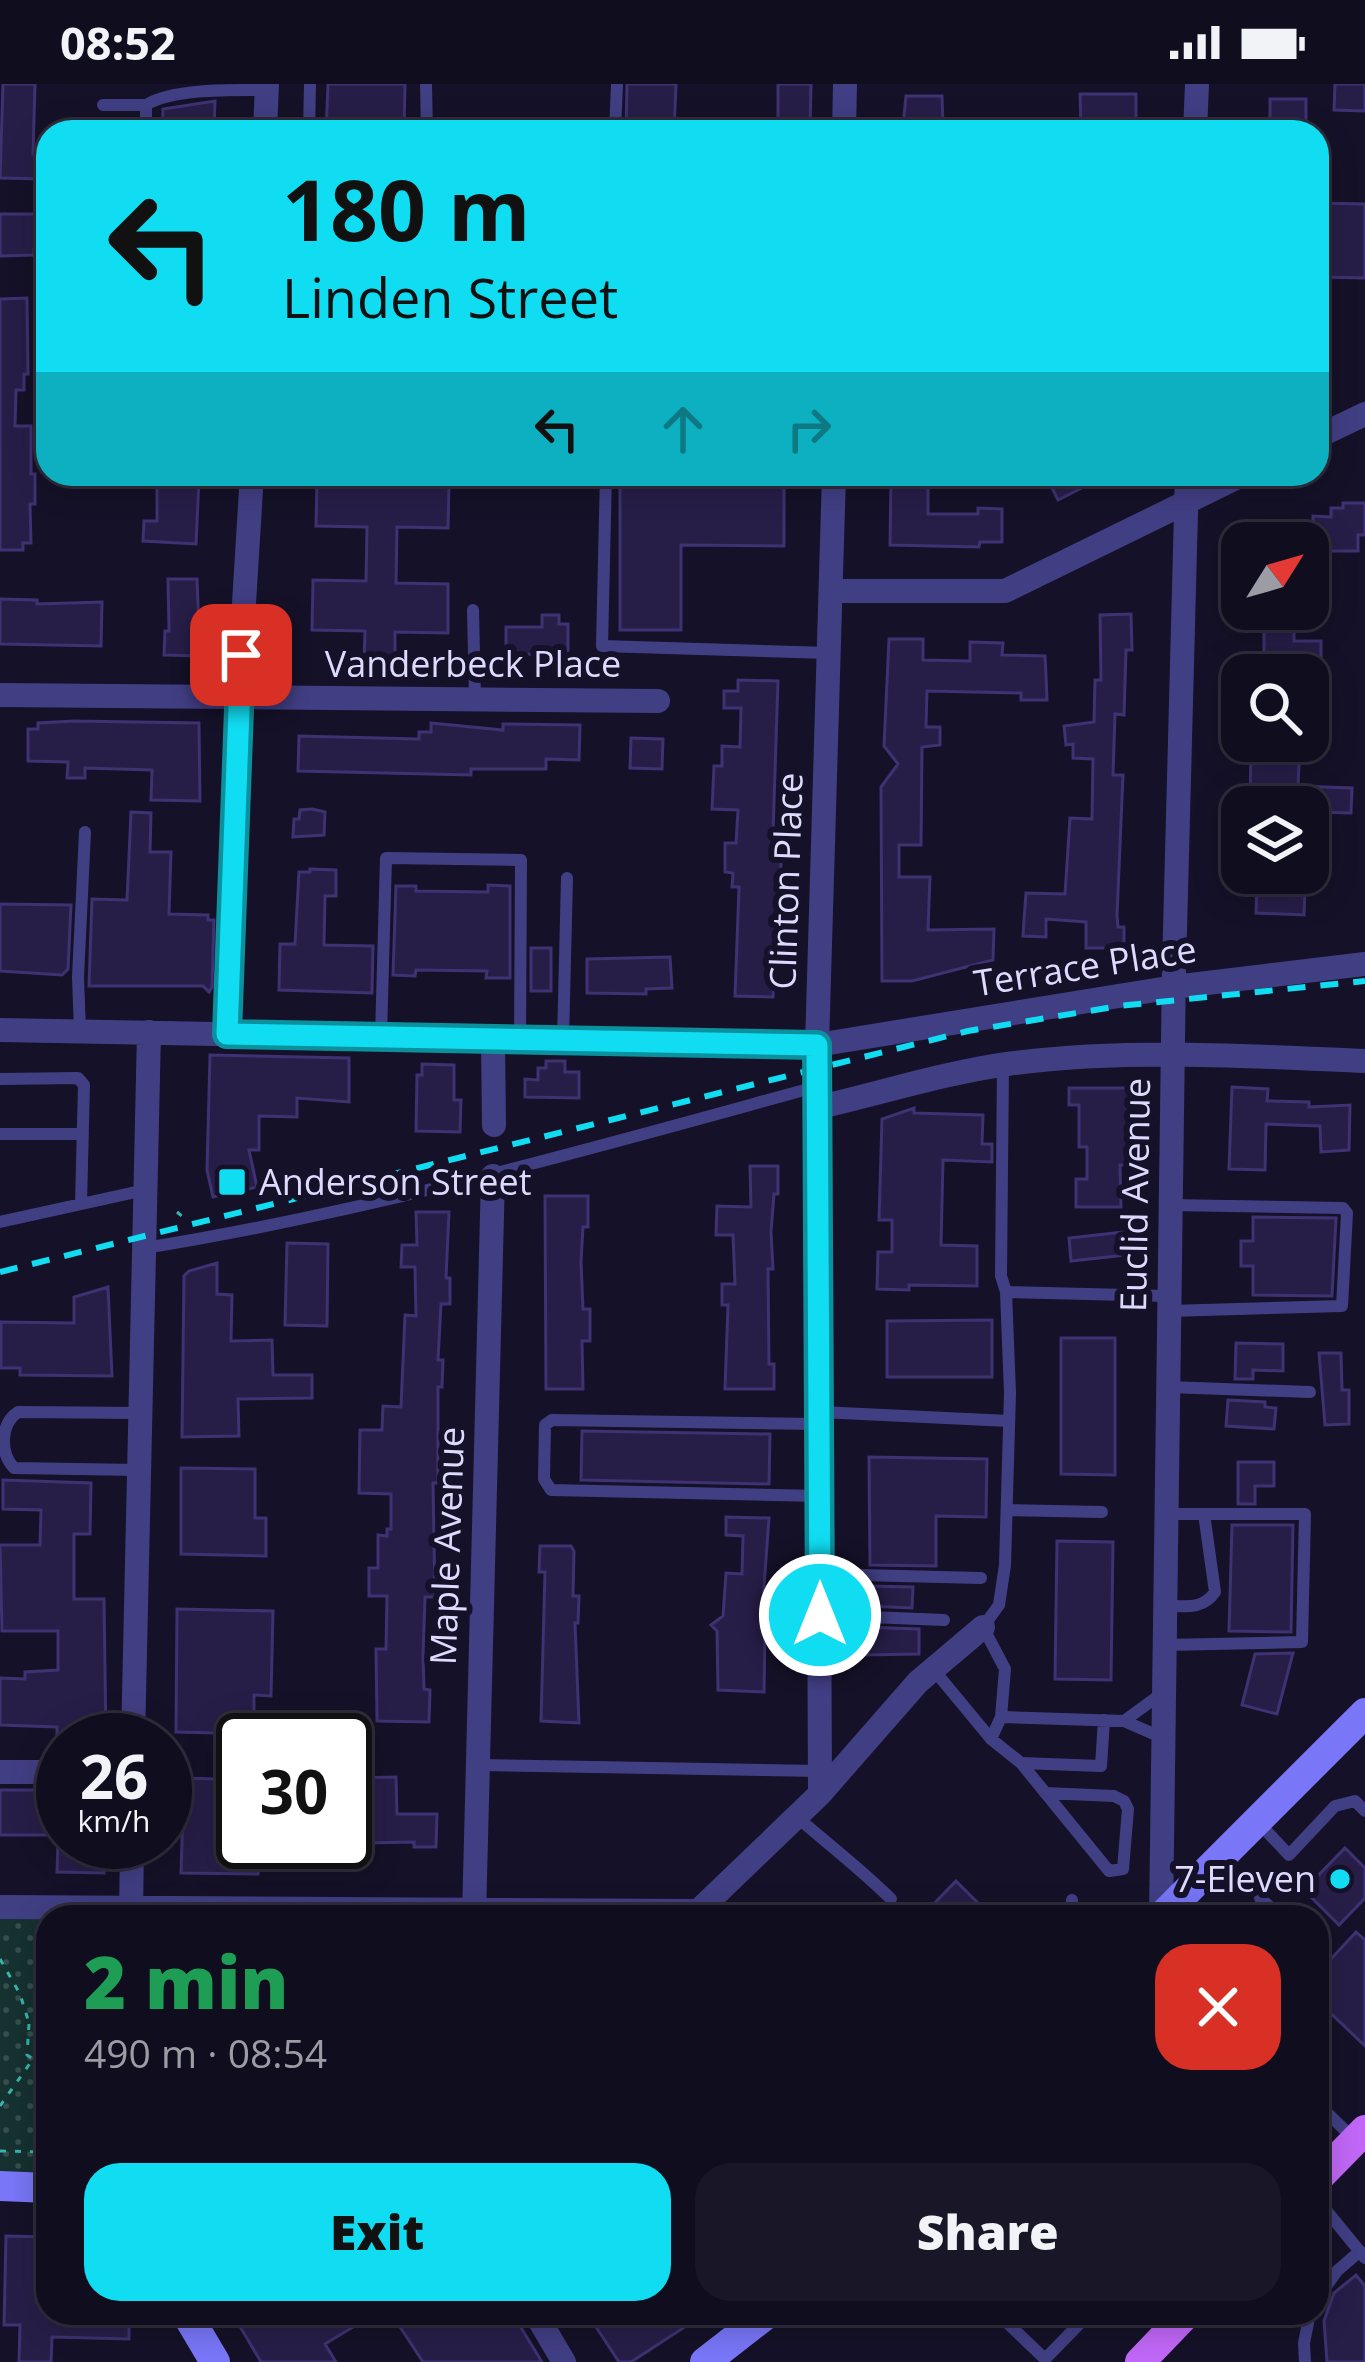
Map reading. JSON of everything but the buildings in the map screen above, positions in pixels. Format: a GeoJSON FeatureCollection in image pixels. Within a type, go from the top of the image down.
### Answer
{"type":"FeatureCollection","features":[{"type":"Feature","properties":{"kind":"main road"},"geometry":{"type":"LineString","coordinates":[[1173,1905],[1362,1724]]}},
{"type":"Feature","properties":{"kind":"main road"},"geometry":{"type":"LineString","coordinates":[[1329,2167],[1360,2135]]}},
{"type":"Feature","properties":{"kind":"main road"},"geometry":{"type":"LineString","coordinates":[[0,2186],[36,2188]]}},
{"type":"Feature","properties":{"kind":"main road"},"geometry":{"type":"LineString","coordinates":[[193,2325],[215,2362]]}},
{"type":"Feature","properties":{"kind":"main road"},"geometry":{"type":"LineString","coordinates":[[705,2362],[753,2325]]}},
{"type":"Feature","properties":{"kind":"main road"},"geometry":{"type":"LineString","coordinates":[[1140,2362],[1175,2325]]}},
{"type":"Feature","properties":{"kind":"street"},"geometry":{"type":"LineString","coordinates":[[844,120],[845,84]]}},
{"type":"Feature","properties":{"kind":"street"},"geometry":{"type":"LineString","coordinates":[[1196,120],[1197,84]]}},
{"type":"Feature","properties":{"kind":"street"},"geometry":{"type":"LineString","coordinates":[[266,120],[267,87]]}},
{"type":"Feature","properties":{"kind":"street"},"geometry":{"type":"LineString","coordinates":[[1329,431],[1365,413]]}},
{"type":"Feature","properties":{"kind":"street"},"geometry":{"type":"LineString","coordinates":[[227,1034],[238,700],[251,486]]}},
{"type":"Feature","properties":{"kind":"street","name":"Clinton Place"},"geometry":{"type":"LineString","coordinates":[[820,1783],[817,1045],[834,486]]}},
{"type":"Feature","properties":{"kind":"street","name":"Euclid Avenue"},"geometry":{"type":"LineString","coordinates":[[1161,1905],[1187,486]]}},
{"type":"Feature","properties":{"kind":"street"},"geometry":{"type":"LineString","coordinates":[[830,591],[1005,592],[1220,486]]}},
{"type":"Feature","properties":{"kind":"street","name":"Vanderbeck Place"},"geometry":{"type":"LineString","coordinates":[[0,695],[658,700]]}},
{"type":"Feature","properties":{"kind":"street","name":"Terrace Place"},"geometry":{"type":"LineString","coordinates":[[0,1030],[817,1045],[1174,988],[1365,964]]}},
{"type":"Feature","properties":{"kind":"street"},"geometry":{"type":"LineString","coordinates":[[134,1713],[149,1032]]}},
{"type":"Feature","properties":{"kind":"street"},"geometry":{"type":"LineString","coordinates":[[494,1041],[494,1125]]}},
{"type":"Feature","properties":{"kind":"street"},"geometry":{"type":"LineString","coordinates":[[819,1097],[1003,1064],[1173,1053],[1365,1061]]}},
{"type":"Feature","properties":{"kind":"street","name":"Maple Avenue"},"geometry":{"type":"LineString","coordinates":[[474,1905],[493,1176]]}},
{"type":"Feature","properties":{"kind":"street"},"geometry":{"type":"LineString","coordinates":[[702,1905],[796,1816],[820,1783],[933,1670],[983,1627]]}},
{"type":"Feature","properties":{"kind":"street"},"geometry":{"type":"LineString","coordinates":[[0,1772],[36,1772]]}},
{"type":"Feature","properties":{"kind":"street"},"geometry":{"type":"LineString","coordinates":[[131,1905],[132,1869]]}},
{"type":"Feature","properties":{"kind":"street"},"geometry":{"type":"LineString","coordinates":[[0,1907],[36,1909]]}},
{"type":"Feature","properties":{"kind":"street"},"geometry":{"type":"LineString","coordinates":[[543,2325],[564,2362]]}},
{"type":"Feature","properties":{"kind":"lane"},"geometry":{"type":"LineString","coordinates":[[309,120],[310,84]]}},
{"type":"Feature","properties":{"kind":"lane"},"geometry":{"type":"LineString","coordinates":[[426,84],[427,120]]}},
{"type":"Feature","properties":{"kind":"lane"},"geometry":{"type":"LineString","coordinates":[[616,120],[617,84]]}},
{"type":"Feature","properties":{"kind":"lane"},"geometry":{"type":"LineString","coordinates":[[103,105],[146,105],[162,95],[267,87]]}},
{"type":"Feature","properties":{"kind":"lane"},"geometry":{"type":"LineString","coordinates":[[146,105],[146,120]]}},
{"type":"Feature","properties":{"kind":"lane"},"geometry":{"type":"LineString","coordinates":[[607,486],[602,646],[829,653]]}},
{"type":"Feature","properties":{"kind":"lane"},"geometry":{"type":"LineString","coordinates":[[473,610],[475,700]]}},
{"type":"Feature","properties":{"kind":"lane"},"geometry":{"type":"LineString","coordinates":[[80,1031],[85,832]]}},
{"type":"Feature","properties":{"kind":"lane"},"geometry":{"type":"LineString","coordinates":[[381,1038],[386,859],[521,860],[520,1041]]}},
{"type":"Feature","properties":{"kind":"lane"},"geometry":{"type":"LineString","coordinates":[[563,1041],[567,878]]}},
{"type":"Feature","properties":{"kind":"lane"},"geometry":{"type":"LineString","coordinates":[[991,1739],[1000,1717],[1005,1670],[983,1627],[1000,1605],[1006,1510],[1006,1292],[1000,1276],[1003,1064]]}},
{"type":"Feature","properties":{"kind":"lane"},"geometry":{"type":"LineString","coordinates":[[0,1078],[78,1078],[84,1085],[81,1204]]}},
{"type":"Feature","properties":{"kind":"lane"},"geometry":{"type":"LineString","coordinates":[[144,1248],[246,1231],[493,1176],[819,1097]]}},
{"type":"Feature","properties":{"kind":"lane"},"geometry":{"type":"LineString","coordinates":[[0,1134],[83,1134]]}},
{"type":"Feature","properties":{"kind":"lane"},"geometry":{"type":"LineString","coordinates":[[0,1222],[145,1190]]}},
{"type":"Feature","properties":{"kind":"lane"},"geometry":{"type":"LineString","coordinates":[[1006,1292],[1336,1309],[1344,1301],[1347,1214],[1343,1208],[1171,1205]]}},
{"type":"Feature","properties":{"kind":"lane"},"geometry":{"type":"LineString","coordinates":[[1168,1387],[1310,1392]]}},
{"type":"Feature","properties":{"kind":"lane"},"geometry":{"type":"LineString","coordinates":[[139,1470],[14,1468],[3,1455],[3,1442],[9,1418],[18,1412],[140,1413]]}},
{"type":"Feature","properties":{"kind":"lane"},"geometry":{"type":"LineString","coordinates":[[820,1496],[551,1490],[544,1479],[545,1425],[552,1420],[1009,1421]]}},
{"type":"Feature","properties":{"kind":"lane"},"geometry":{"type":"LineString","coordinates":[[1006,1510],[1102,1512]]}},
{"type":"Feature","properties":{"kind":"lane"},"geometry":{"type":"LineString","coordinates":[[1165,1645],[1302,1642],[1305,1514],[1166,1514]]}},
{"type":"Feature","properties":{"kind":"lane"},"geometry":{"type":"LineString","coordinates":[[1165,1606],[1196,1606],[1215,1592],[1204,1514]]}},
{"type":"Feature","properties":{"kind":"lane"},"geometry":{"type":"LineString","coordinates":[[820,1574],[981,1578]]}},
{"type":"Feature","properties":{"kind":"lane"},"geometry":{"type":"LineString","coordinates":[[820,1615],[944,1620]]}},
{"type":"Feature","properties":{"kind":"lane"},"geometry":{"type":"LineString","coordinates":[[933,1670],[991,1739],[1021,1763],[1045,1793],[1109,1871],[1123,1869],[1128,1809],[1124,1801],[1114,1796],[1045,1793]]}},
{"type":"Feature","properties":{"kind":"lane"},"geometry":{"type":"LineString","coordinates":[[1124,1721],[1164,1692]]}},
{"type":"Feature","properties":{"kind":"lane"},"geometry":{"type":"LineString","coordinates":[[1000,1717],[1124,1721],[1163,1738]]}},
{"type":"Feature","properties":{"kind":"lane"},"geometry":{"type":"LineString","coordinates":[[1021,1763],[1101,1766],[1104,1720]]}},
{"type":"Feature","properties":{"kind":"lane"},"geometry":{"type":"LineString","coordinates":[[478,1766],[820,1783]]}},
{"type":"Feature","properties":{"kind":"lane"},"geometry":{"type":"LineString","coordinates":[[1257,1822],[1289,1855],[1335,1806],[1355,1801],[1365,1811]]}},
{"type":"Feature","properties":{"kind":"lane"},"geometry":{"type":"LineString","coordinates":[[796,1816],[891,1899]]}},
{"type":"Feature","properties":{"kind":"lane"},"geometry":{"type":"LineString","coordinates":[[1260,1898],[1268,1905]]}},
{"type":"Feature","properties":{"kind":"lane"},"geometry":{"type":"LineString","coordinates":[[1071,1905],[1072,1900]]}},
{"type":"Feature","properties":{"kind":"lane"},"geometry":{"type":"LineString","coordinates":[[1329,2112],[1360,2135]]}},
{"type":"Feature","properties":{"kind":"lane"},"geometry":{"type":"LineString","coordinates":[[1329,2214],[1362,2254],[1329,2282]]}},
{"type":"Feature","properties":{"kind":"lane"},"geometry":{"type":"LineString","coordinates":[[1010,2325],[1045,2359],[1078,2325]]}},
{"type":"Feature","properties":{"kind":"lane"},"geometry":{"type":"LineString","coordinates":[[1305,2362],[1308,2325]]}},
{"type":"Feature","properties":{"kind":"path"},"geometry":{"type":"LineString","coordinates":[[177,1212],[184,1218]]}},
{"type":"Feature","properties":{"kind":"path"},"geometry":{"type":"LineString","coordinates":[[0,1959],[20,1994],[29,2023],[27,2055],[36,2059]]}},
{"type":"Feature","properties":{"kind":"path"},"geometry":{"type":"LineString","coordinates":[[29,2023],[36,2023]]}},
{"type":"Feature","properties":{"kind":"path"},"geometry":{"type":"LineString","coordinates":[[0,2106],[33,2059]]}},
{"type":"Feature","properties":{"kind":"path"},"geometry":{"type":"LineString","coordinates":[[0,2151],[36,2152]]}},
{"type":"Feature","properties":{"kind":"green space"},"geometry":{"type":"Polygon","coordinates":[[[0,1907],[36,1914],[36,2188],[0,2186],[0,1907]]]}},
{"type":"Feature","properties":{"kind":"railway"},"geometry":{"type":"LineString","coordinates":[[0,1272],[968,1031],[1119,1006],[1365,981]]}},
{"type":"Feature","properties":{"kind":"place","name":"Anderson Street"},"geometry":{"type":"Point","coordinates":[232,1182]}},
{"type":"Feature","properties":{"kind":"place","name":"7-Eleven"},"geometry":{"type":"Point","coordinates":[1340,1879]}},
{"type":"Feature","properties":{"kind":"route"},"geometry":{"type":"LineString","coordinates":[[241,655],[227,1034],[817,1045],[820,1615]]}}]}
